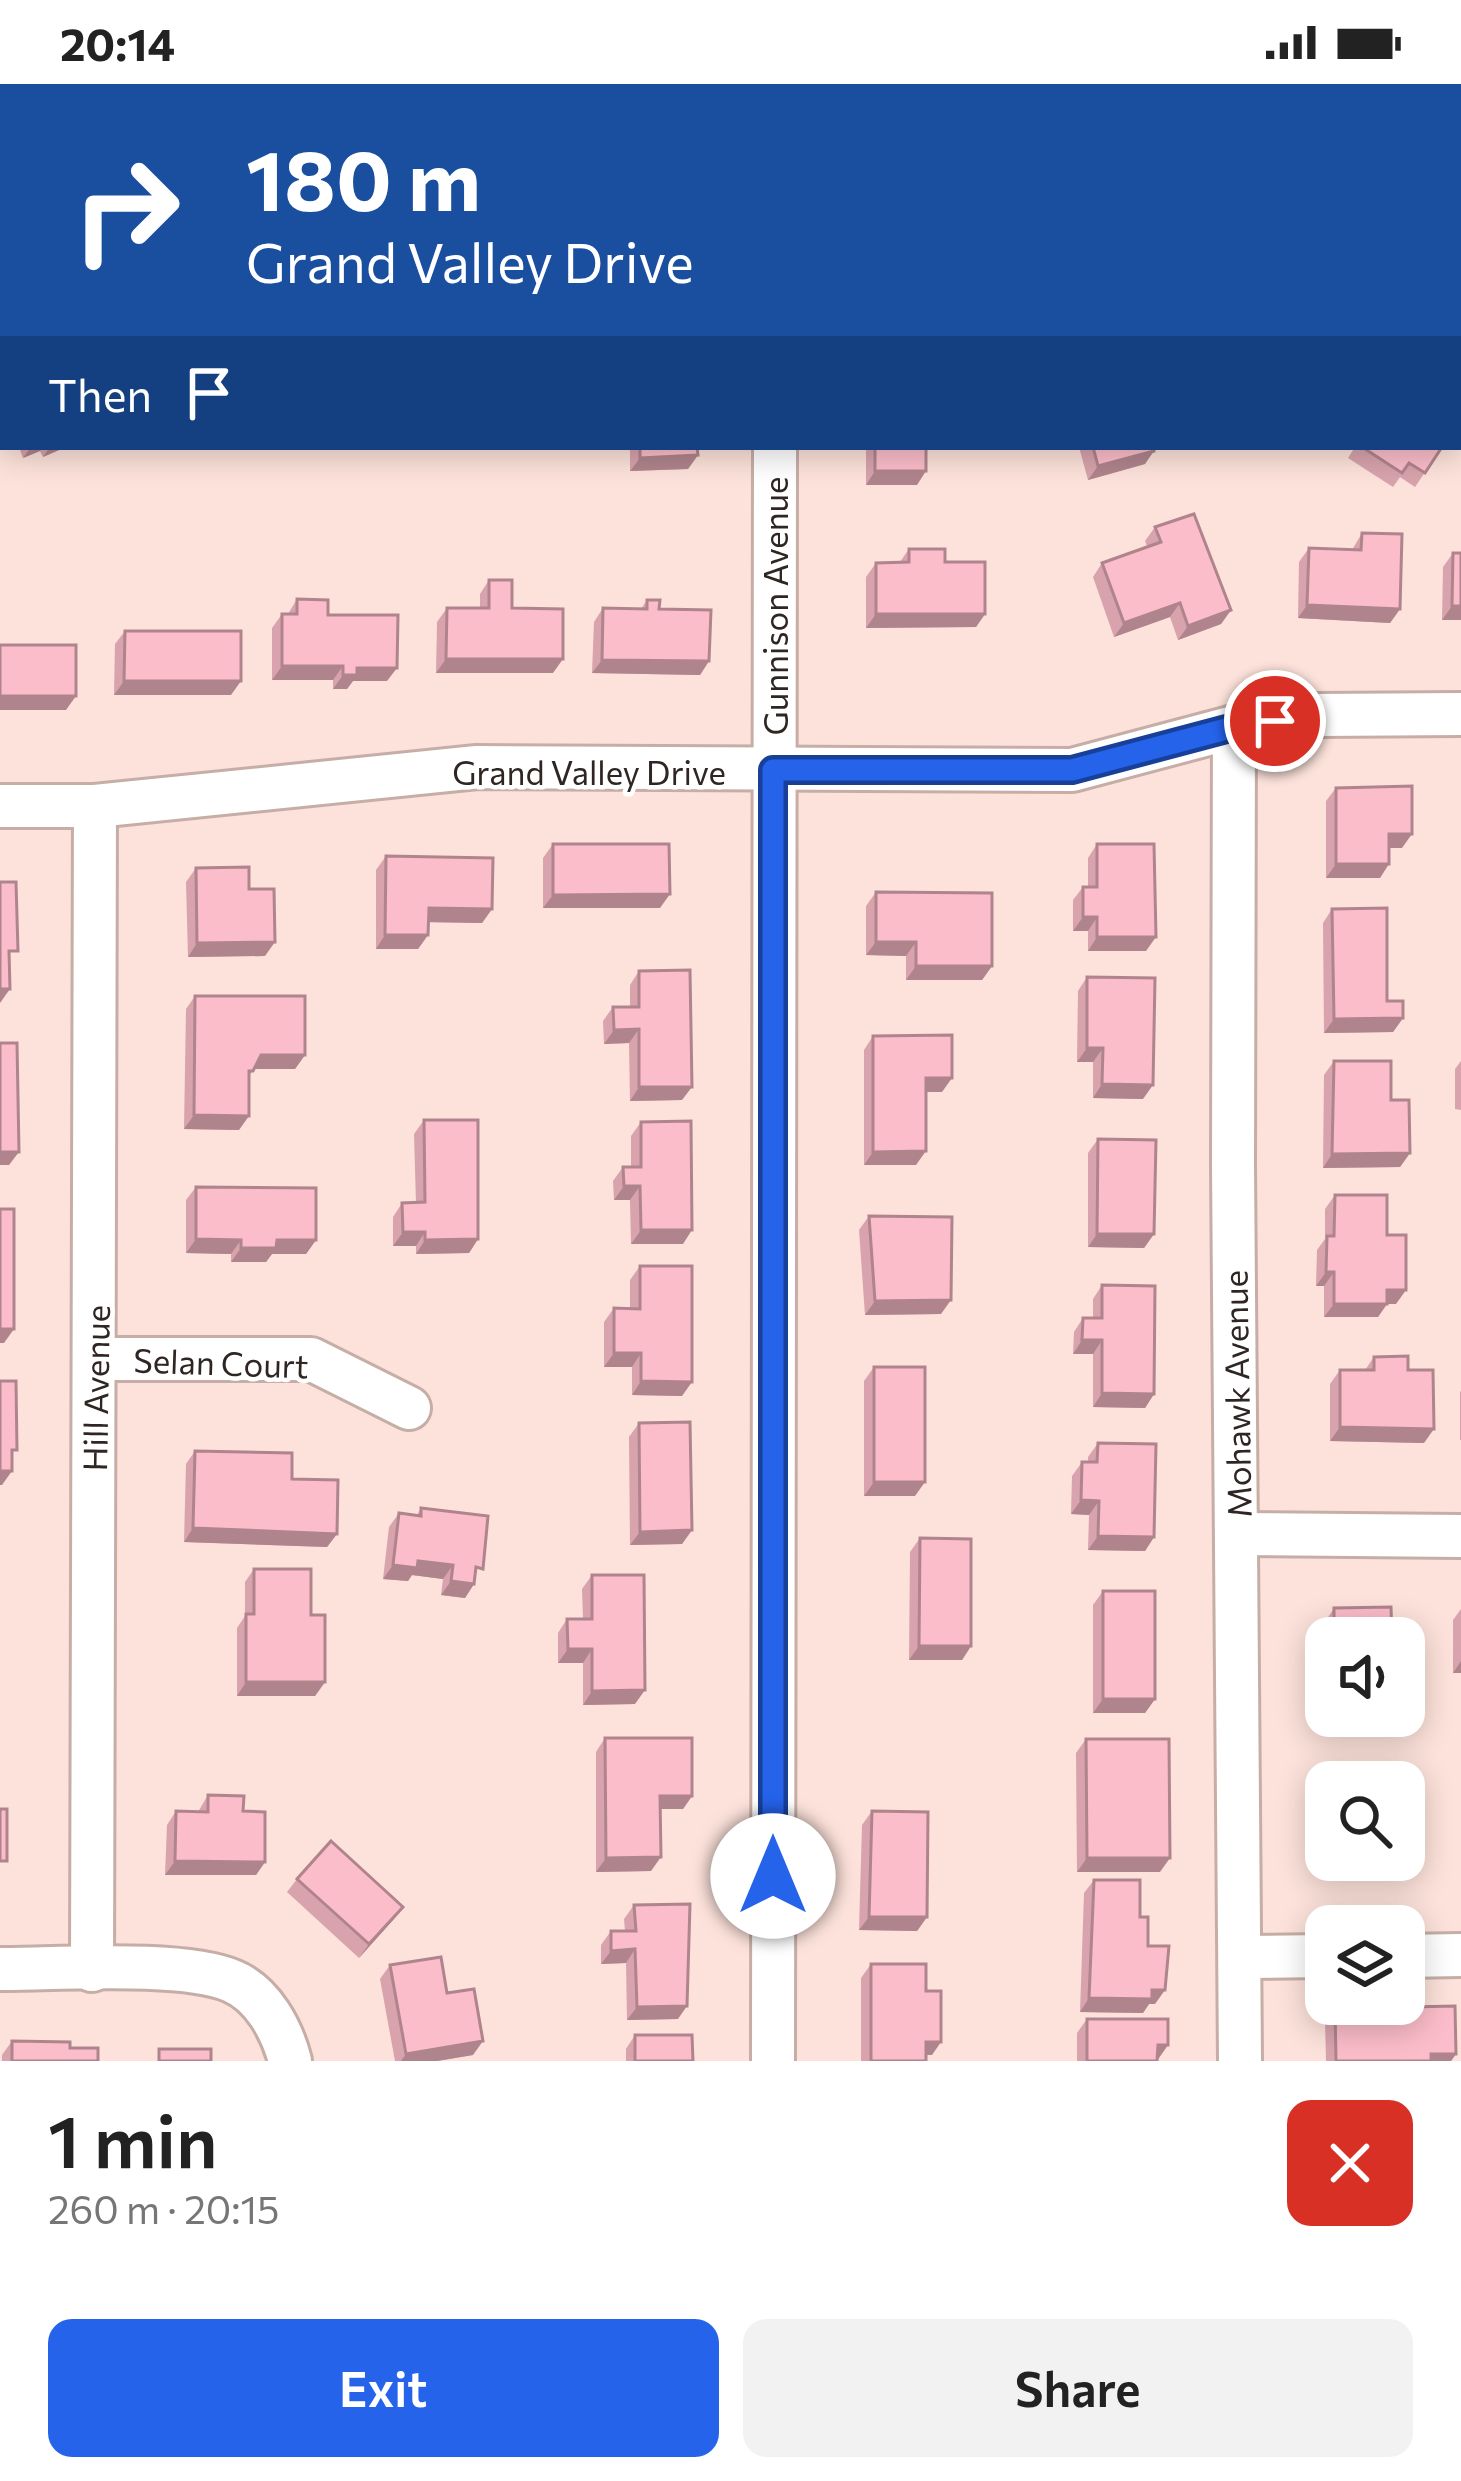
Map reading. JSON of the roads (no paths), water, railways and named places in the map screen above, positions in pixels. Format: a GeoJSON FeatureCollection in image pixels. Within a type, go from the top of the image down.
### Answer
{"type":"FeatureCollection","features":[{"type":"Feature","properties":{"kind":"street","name":"Gunnison Avenue"},"geometry":{"type":"LineString","coordinates":[[773,2061],[775,450]]}},
{"type":"Feature","properties":{"kind":"street","name":"Grand Valley Drive"},"geometry":{"type":"LineString","coordinates":[[0,806],[95,806],[477,767],[1072,770],[1234,727],[1316,715],[1461,714]]}},
{"type":"Feature","properties":{"kind":"street","name":"Mohawk Avenue"},"geometry":{"type":"LineString","coordinates":[[1234,727],[1240,2061]]}},
{"type":"Feature","properties":{"kind":"street","name":"Hill Avenue"},"geometry":{"type":"LineString","coordinates":[[92,1970],[95,806]]}},
{"type":"Feature","properties":{"kind":"street","name":"Selan Court"},"geometry":{"type":"LineString","coordinates":[[96,1359],[311,1359],[409,1408]]}},
{"type":"Feature","properties":{"kind":"street"},"geometry":{"type":"LineString","coordinates":[[1237,1534],[1461,1536]]}},
{"type":"Feature","properties":{"kind":"street"},"geometry":{"type":"LineString","coordinates":[[1425,1955],[1461,1955]]}},
{"type":"Feature","properties":{"kind":"street"},"geometry":{"type":"LineString","coordinates":[[1241,1958],[1305,1957]]}},
{"type":"Feature","properties":{"kind":"street"},"geometry":{"type":"LineString","coordinates":[[0,1969],[193,1971],[235,1981],[265,2007],[284,2038],[290,2061]]}}]}
